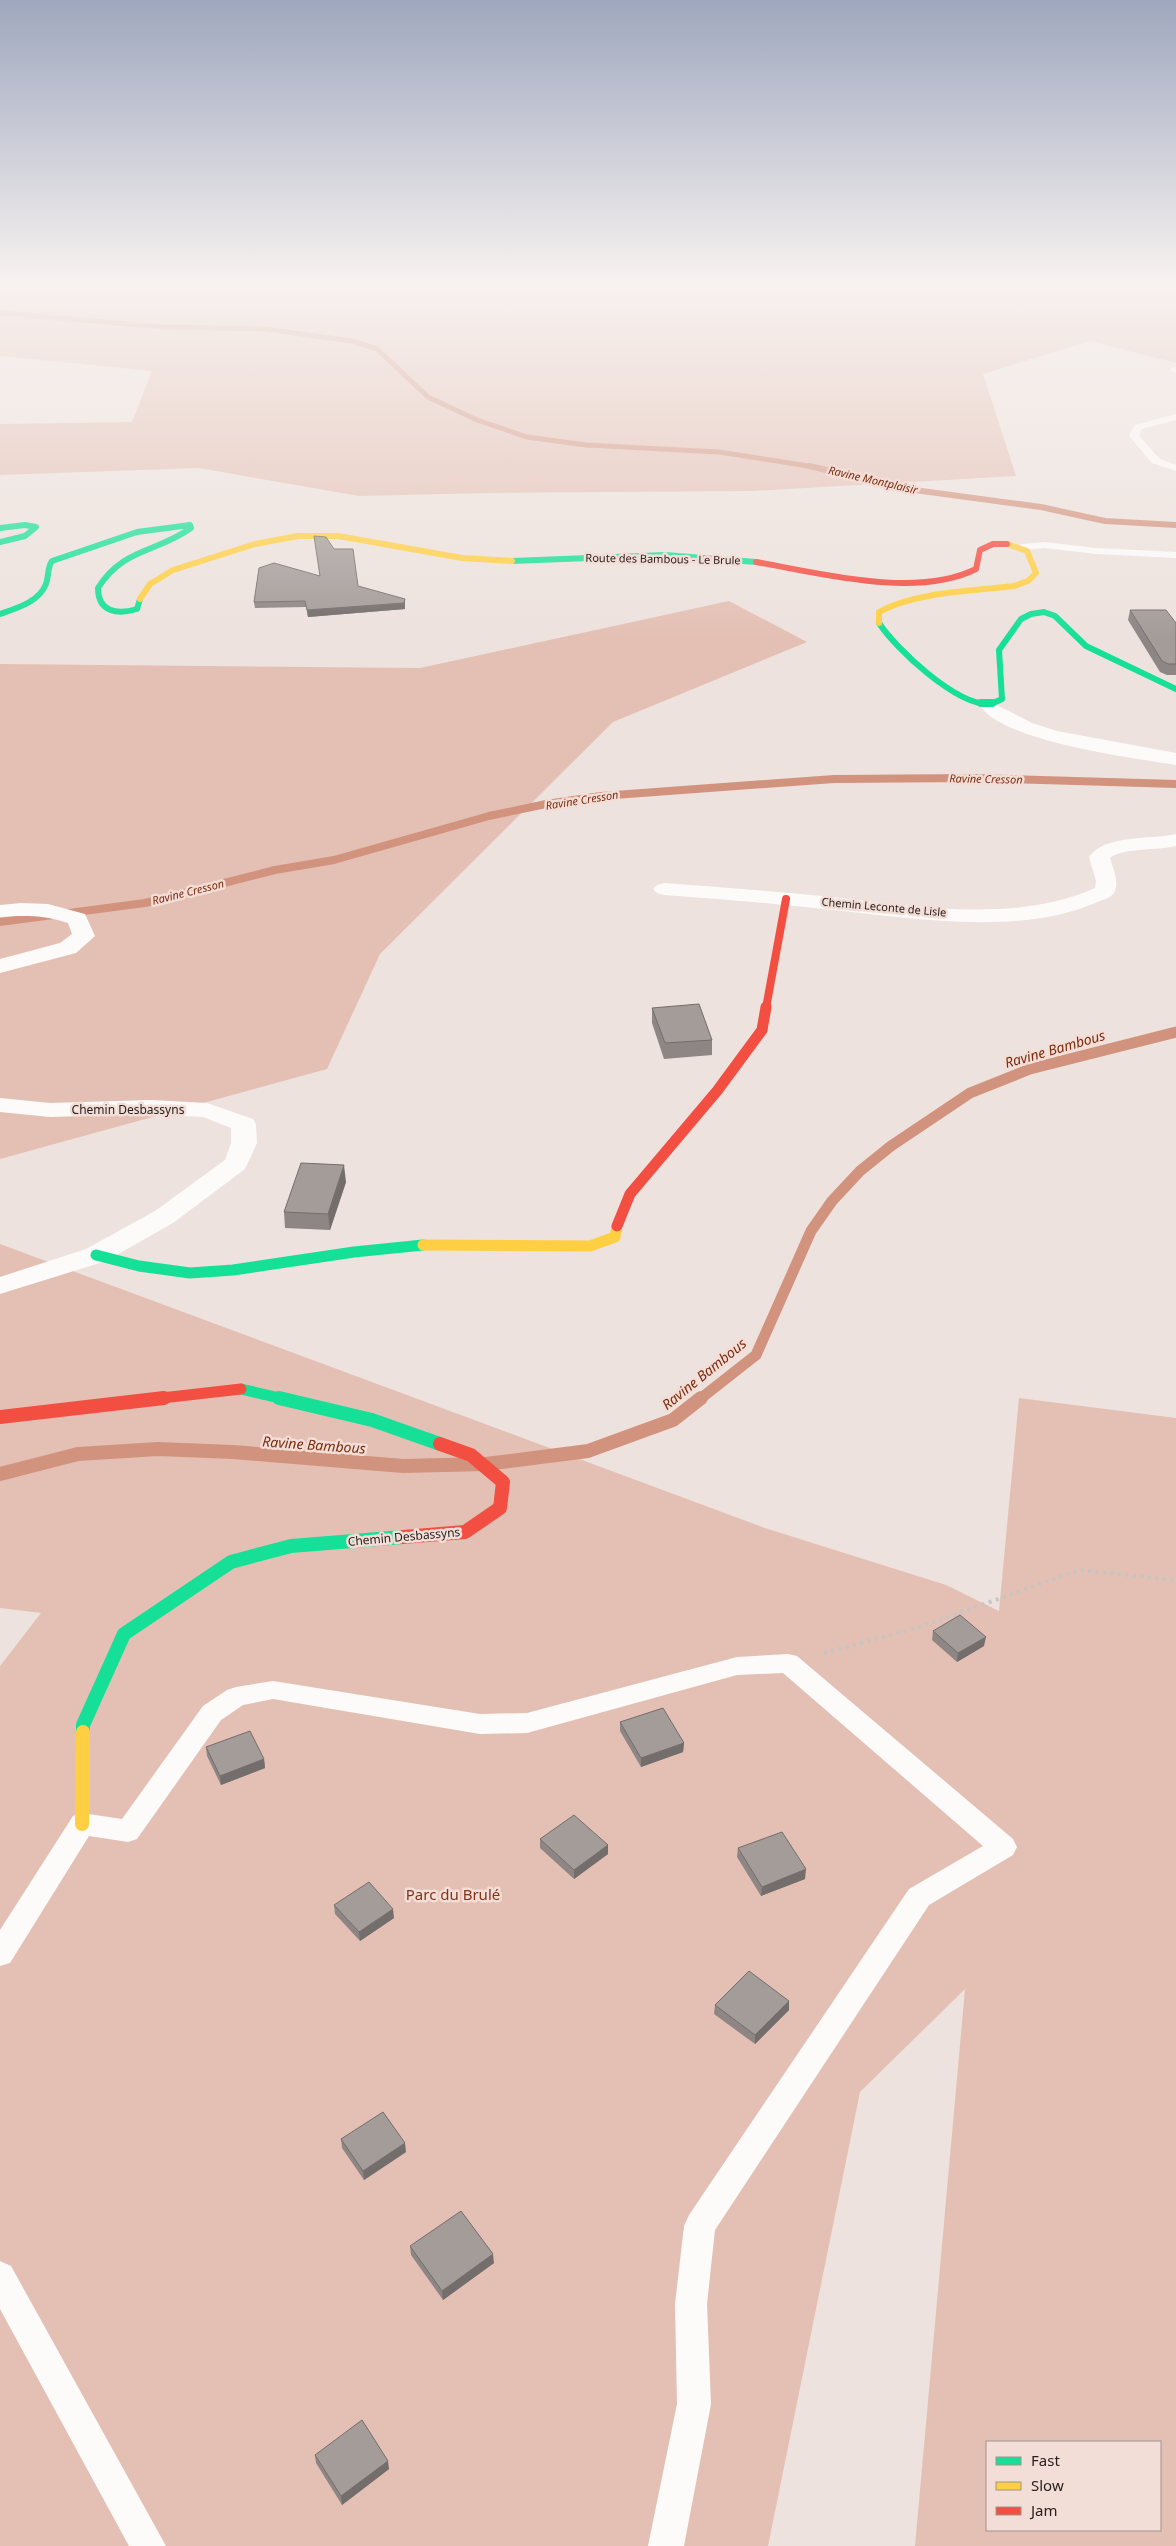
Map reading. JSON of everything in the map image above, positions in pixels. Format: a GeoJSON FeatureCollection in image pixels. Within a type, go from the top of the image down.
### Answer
{"type":"FeatureCollection","features":[{"type":"Feature","properties":{"kind":"main road","name":"Route des Bambous - Le Brule"},"geometry":{"type":"LineString","coordinates":[[0,614],[24,604],[42,593],[48,581],[48,566],[52,562],[155,529],[183,524],[190,525],[191,528],[188,532],[122,559],[98,587],[98,598],[103,608],[115,613],[133,612],[137,609],[142,594],[151,582],[169,573],[226,553],[288,537],[351,539],[457,558],[492,561],[574,558],[727,558],[857,578],[911,582],[936,582],[970,574],[979,568],[982,562],[980,550],[984,546],[996,543],[1022,547]]}},
{"type":"Feature","properties":{"kind":"main road"},"geometry":{"type":"LineString","coordinates":[[0,528],[25,525],[36,527],[32,533],[20,538],[0,542]]}},
{"type":"Feature","properties":{"kind":"main road"},"geometry":{"type":"LineString","coordinates":[[1022,547],[1034,562],[1036,573],[1028,581],[997,589],[908,601],[887,606],[879,612],[878,622],[885,632],[898,644],[972,703],[989,706],[1002,699],[998,650],[1021,618],[1037,613],[1055,616],[1086,646],[1176,689]]}},
{"type":"Feature","properties":{"kind":"main road"},"geometry":{"type":"LineString","coordinates":[[96,1255],[139,1266],[190,1273],[433,1244],[590,1246],[615,1237],[619,1218],[630,1194],[717,1091],[762,1030],[786,899]]}},
{"type":"Feature","properties":{"kind":"main road","name":"Chemin Desbassyns"},"geometry":{"type":"LineString","coordinates":[[0,1417],[237,1388],[372,1420],[471,1455],[504,1482],[500,1508],[465,1532],[291,1546],[231,1562],[124,1634],[83,1725],[82,1824]]}},
{"type":"Feature","properties":{"kind":"street"},"geometry":{"type":"LineString","coordinates":[[989,706],[999,715],[1016,724],[1041,732],[1176,759]]}},
{"type":"Feature","properties":{"kind":"street","name":"Chemin Leconte de Lisle"},"geometry":{"type":"LineString","coordinates":[[664,889],[916,912],[1000,915],[1041,911],[1090,900],[1105,891],[1106,881],[1099,857],[1104,852],[1121,846],[1156,844],[1176,840]]}},
{"type":"Feature","properties":{"kind":"street"},"geometry":{"type":"LineString","coordinates":[[0,911],[16,909],[52,910],[77,919],[84,936],[68,948],[0,966]]}},
{"type":"Feature","properties":{"kind":"street","name":"Chemin Desbassyns"},"geometry":{"type":"LineString","coordinates":[[0,1105],[50,1110],[152,1107],[207,1110],[244,1124],[244,1143],[236,1164],[164,1217],[96,1255],[0,1286]]}},
{"type":"Feature","properties":{"kind":"lane"},"geometry":{"type":"LineString","coordinates":[[1176,417],[1138,427],[1134,436],[1156,461],[1176,468]]}},
{"type":"Feature","properties":{"kind":"lane"},"geometry":{"type":"LineString","coordinates":[[1022,547],[1045,545],[1096,551],[1176,555]]}},
{"type":"Feature","properties":{"kind":"lane"},"geometry":{"type":"LineString","coordinates":[[0,1954],[82,1824],[128,1831],[165,1782],[212,1713],[236,1697],[274,1690],[480,1724],[527,1722],[737,1666],[788,1663],[1003,1847],[919,1897],[700,2226],[691,2304],[694,2404],[666,2546]]}},
{"type":"Feature","properties":{"kind":"lane"},"geometry":{"type":"LineString","coordinates":[[0,2277],[148,2546]]}},
{"type":"Feature","properties":{"kind":"path"},"geometry":{"type":"LineString","coordinates":[[788,1663],[920,1626],[1079,1570],[1176,1580]]}},
{"type":"Feature","properties":{"kind":"green space"},"geometry":{"type":"Polygon","coordinates":[[[140,402],[992,402],[1016,476],[752,491],[359,496],[199,468],[0,475],[0,424],[132,422],[140,402]]]}},
{"type":"Feature","properties":{"kind":"green space"},"geometry":{"type":"Polygon","coordinates":[[[729,601],[807,642],[613,722],[380,954],[327,1069],[0,1159],[0,664],[420,668],[729,601]]]}},
{"type":"Feature","properties":{"kind":"green space","name":"Parc du Brulé"},"geometry":{"type":"Polygon","coordinates":[[[0,1244],[765,1528],[946,1585],[999,1611],[1019,1398],[1176,1418],[1176,2546],[915,2546],[965,1989],[860,2092],[768,2546],[0,2546],[0,1666],[41,1613],[0,1608],[0,1244]]]}},
{"type":"Feature","properties":{"kind":"building"},"geometry":{"type":"Polygon","coordinates":[[[314,536],[326,537],[334,549],[353,549],[358,586],[405,599],[404,603],[307,610],[305,601],[254,602],[259,568],[274,563],[320,576],[314,536]]]}},
{"type":"Feature","properties":{"kind":"building"},"geometry":{"type":"Polygon","coordinates":[[[1130,610],[1166,610],[1176,623],[1176,664],[1168,664],[1162,661],[1130,610]]]}},
{"type":"Feature","properties":{"kind":"building"},"geometry":{"type":"Polygon","coordinates":[[[699,1004],[712,1040],[665,1043],[652,1008],[699,1004]]]}},
{"type":"Feature","properties":{"kind":"building"},"geometry":{"type":"Polygon","coordinates":[[[301,1163],[344,1165],[328,1214],[284,1212],[301,1163]]]}},
{"type":"Feature","properties":{"kind":"building"},"geometry":{"type":"Polygon","coordinates":[[[960,1615],[986,1637],[958,1653],[933,1631],[960,1615]]]}},
{"type":"Feature","properties":{"kind":"building"},"geometry":{"type":"Polygon","coordinates":[[[663,1708],[684,1743],[641,1758],[620,1722],[663,1708]]]}},
{"type":"Feature","properties":{"kind":"building"},"geometry":{"type":"Polygon","coordinates":[[[250,1731],[264,1759],[220,1776],[206,1747],[250,1731]]]}},
{"type":"Feature","properties":{"kind":"building"},"geometry":{"type":"Polygon","coordinates":[[[574,1815],[608,1845],[574,1870],[540,1839],[574,1815]]]}},
{"type":"Feature","properties":{"kind":"building"},"geometry":{"type":"Polygon","coordinates":[[[782,1832],[806,1869],[762,1887],[738,1848],[782,1832]]]}},
{"type":"Feature","properties":{"kind":"building"},"geometry":{"type":"Polygon","coordinates":[[[369,1882],[393,1909],[359,1932],[334,1905],[369,1882]]]}},
{"type":"Feature","properties":{"kind":"building"},"geometry":{"type":"Polygon","coordinates":[[[749,1971],[789,2001],[755,2035],[715,2005],[749,1971]]]}},
{"type":"Feature","properties":{"kind":"building"},"geometry":{"type":"Polygon","coordinates":[[[383,2112],[405,2143],[363,2171],[341,2139],[383,2112]]]}},
{"type":"Feature","properties":{"kind":"building"},"geometry":{"type":"Polygon","coordinates":[[[461,2211],[493,2254],[442,2291],[410,2246],[461,2211]]]}},
{"type":"Feature","properties":{"kind":"building"},"geometry":{"type":"Polygon","coordinates":[[[362,2420],[388,2461],[341,2496],[315,2455],[362,2420]]]}},
{"type":"Feature","properties":{"kind":"waterway","name":"Ravine Montplaisir"},"geometry":{"type":"LineString","coordinates":[[438,402],[477,420],[527,437],[586,445],[719,452],[810,466]]}},
{"type":"Feature","properties":{"kind":"waterway","name":"Ravine Montplaisir"},"geometry":{"type":"LineString","coordinates":[[810,466],[815,467]]}},
{"type":"Feature","properties":{"kind":"waterway","name":"Ravine Montplaisir"},"geometry":{"type":"LineString","coordinates":[[810,466],[907,489],[1041,507],[1105,521],[1176,525]]}},
{"type":"Feature","properties":{"kind":"waterway","name":"Ravine Cresson"},"geometry":{"type":"LineString","coordinates":[[0,922],[145,903],[275,870],[334,860],[489,816],[546,804],[601,796],[834,779],[973,778],[1176,784]]}},
{"type":"Feature","properties":{"kind":"waterway","name":"Ravine Bambous"},"geometry":{"type":"LineString","coordinates":[[700,1399],[756,1355],[811,1231],[832,1201],[860,1171],[891,1146],[970,1093],[1030,1069],[1176,1032]]}},
{"type":"Feature","properties":{"kind":"waterway","name":"Ravine Bambous"},"geometry":{"type":"LineString","coordinates":[[0,1474],[78,1454],[158,1449],[233,1452],[403,1466],[486,1464],[588,1451],[673,1420],[701,1398]]}},
{"type":"Feature","properties":{"kind":"traffic: fast"},"geometry":{"type":"LineString","coordinates":[[0,528],[25,525],[36,527],[25,536],[0,542]]}},
{"type":"Feature","properties":{"kind":"traffic: fast"},"geometry":{"type":"LineString","coordinates":[[0,614],[27,604],[43,590],[52,561],[137,532],[155,528],[190,525],[191,528],[179,537],[128,557],[117,564],[107,574],[98,588],[100,603],[109,610],[116,612],[137,609],[140,599]]}},
{"type":"Feature","properties":{"kind":"traffic: fast"},"geometry":{"type":"LineString","coordinates":[[512,561],[665,555],[726,558],[756,562]]}},
{"type":"Feature","properties":{"kind":"traffic: fast"},"geometry":{"type":"LineString","coordinates":[[879,623],[885,632],[924,669],[958,694],[974,702],[989,704],[1002,699],[999,650],[1021,619],[1031,614],[1044,612],[1055,616],[1086,646],[1176,689]]}},
{"type":"Feature","properties":{"kind":"traffic: fast"},"geometry":{"type":"LineString","coordinates":[[96,1255],[139,1266],[190,1273],[233,1270],[354,1252],[423,1245]]}},
{"type":"Feature","properties":{"kind":"traffic: fast"},"geometry":{"type":"LineString","coordinates":[[241,1389],[372,1420],[440,1444]]}},
{"type":"Feature","properties":{"kind":"traffic: fast"},"geometry":{"type":"LineString","coordinates":[[83,1732],[83,1725],[124,1634],[231,1562],[291,1546],[403,1537]]}},
{"type":"Feature","properties":{"kind":"traffic: slow"},"geometry":{"type":"LineString","coordinates":[[140,599],[150,584],[173,570],[255,544],[298,536],[338,536],[462,558],[512,561]]}},
{"type":"Feature","properties":{"kind":"traffic: slow"},"geometry":{"type":"LineString","coordinates":[[879,623],[879,612],[890,606],[924,598],[1014,586],[1028,581],[1036,573],[1027,551],[1007,544]]}},
{"type":"Feature","properties":{"kind":"traffic: slow"},"geometry":{"type":"LineString","coordinates":[[423,1245],[590,1246],[615,1237],[617,1226]]}},
{"type":"Feature","properties":{"kind":"traffic: slow"},"geometry":{"type":"LineString","coordinates":[[82,1824],[83,1732]]}},
{"type":"Feature","properties":{"kind":"traffic: jam"},"geometry":{"type":"LineString","coordinates":[[756,562],[878,581],[928,582],[967,574],[976,569],[980,550],[993,544],[1007,544]]}},
{"type":"Feature","properties":{"kind":"traffic: jam"},"geometry":{"type":"LineString","coordinates":[[617,1226],[630,1194],[717,1091],[762,1030],[786,899]]}},
{"type":"Feature","properties":{"kind":"traffic: jam"},"geometry":{"type":"LineString","coordinates":[[0,1417],[241,1389]]}},
{"type":"Feature","properties":{"kind":"traffic: jam"},"geometry":{"type":"LineString","coordinates":[[403,1537],[465,1532],[500,1508],[503,1482],[471,1455],[440,1444]]}}]}
